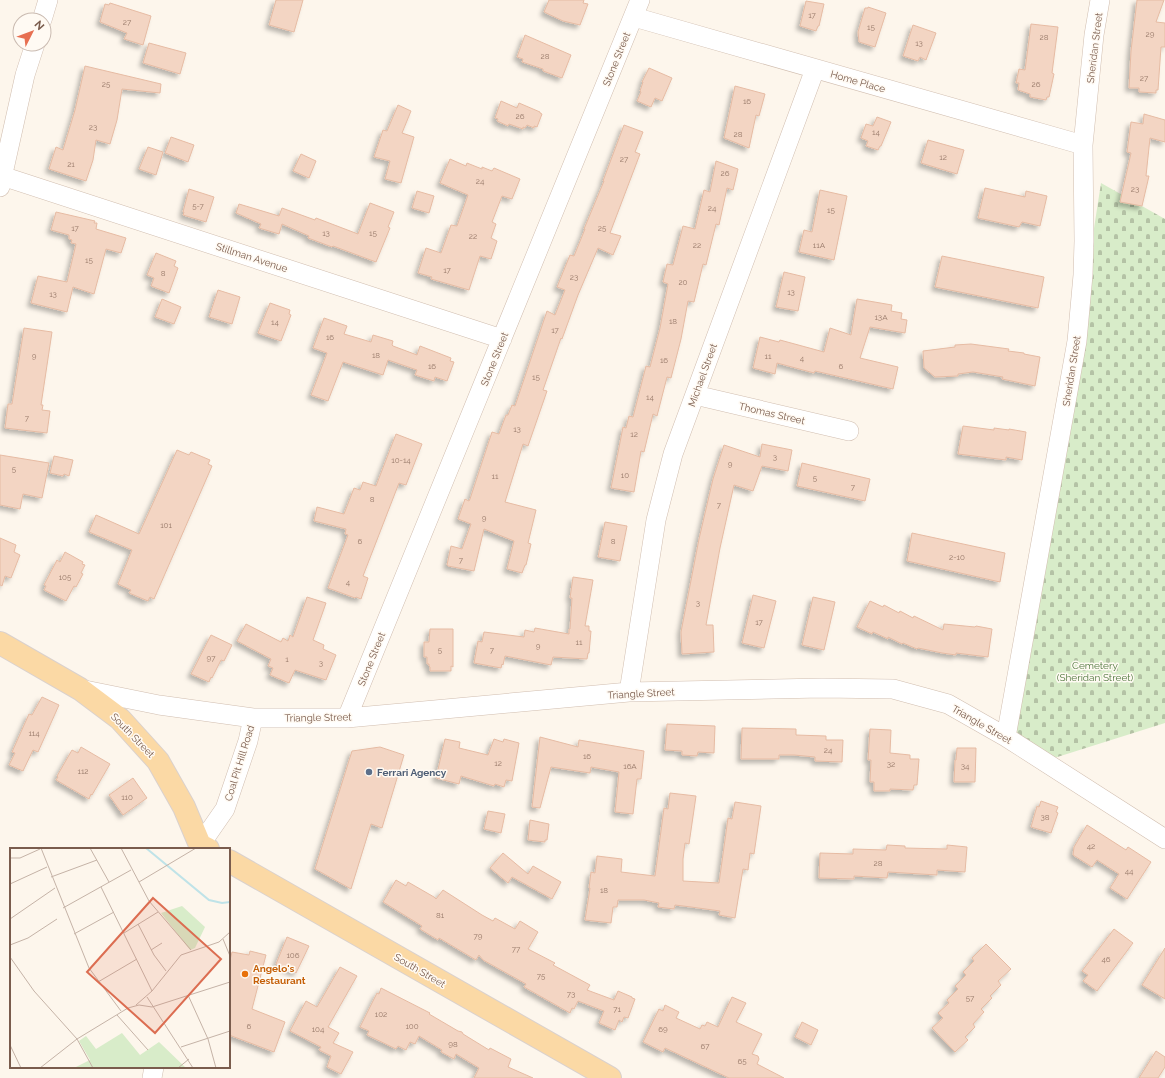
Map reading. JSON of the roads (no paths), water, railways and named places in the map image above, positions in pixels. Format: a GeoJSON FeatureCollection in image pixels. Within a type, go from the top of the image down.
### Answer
{"type":"FeatureCollection","features":[{"type":"Feature","properties":{"kind":"main road","name":"South Street"},"geometry":{"type":"LineString","coordinates":[[0,643],[80,689],[120,720],[158,761],[184,807],[203,848]]}},
{"type":"Feature","properties":{"kind":"main road","name":"South Street"},"geometry":{"type":"LineString","coordinates":[[230,862],[586,1072],[610,1078]]}},
{"type":"Feature","properties":{"kind":"street"},"geometry":{"type":"LineString","coordinates":[[44,12],[48,0]]}},
{"type":"Feature","properties":{"kind":"street","name":"Sheridan Street"},"geometry":{"type":"LineString","coordinates":[[1006,737],[1077,341],[1084,248],[1083,146],[1094,36],[1100,0]]}},
{"type":"Feature","properties":{"kind":"street","name":"Home Place"},"geometry":{"type":"LineString","coordinates":[[637,8],[815,69],[1083,146]]}},
{"type":"Feature","properties":{"kind":"street","name":"Stone Street"},"geometry":{"type":"LineString","coordinates":[[348,718],[637,8]]}},
{"type":"Feature","properties":{"kind":"street"},"geometry":{"type":"LineString","coordinates":[[1,181],[25,75],[32,52]]}},
{"type":"Feature","properties":{"kind":"street","name":"Michael Street"},"geometry":{"type":"LineString","coordinates":[[629,692],[656,520],[673,454],[815,69]]}},
{"type":"Feature","properties":{"kind":"street","name":"Stillman Avenue"},"geometry":{"type":"LineString","coordinates":[[1,181],[502,338]]}},
{"type":"Feature","properties":{"kind":"street","name":"Thomas Street"},"geometry":{"type":"LineString","coordinates":[[695,395],[849,431]]}},
{"type":"Feature","properties":{"kind":"street","name":"Triangle Street"},"geometry":{"type":"LineString","coordinates":[[80,689],[159,705],[253,718],[348,718],[629,692],[822,688],[893,689],[948,704],[1006,737],[1165,839]]}},
{"type":"Feature","properties":{"kind":"street","name":"Coal Pit Hill Road"},"geometry":{"type":"LineString","coordinates":[[203,848],[225,809],[248,741],[253,718]]}},
{"type":"Feature","properties":{"kind":"street"},"geometry":{"type":"LineString","coordinates":[[152,1078],[154,1068]]}},
{"type":"Feature","properties":{"kind":"place","name":"Ferrari Agency"},"geometry":{"type":"Point","coordinates":[369,772]}},
{"type":"Feature","properties":{"kind":"place","name":"Angelo's Restaurant"},"geometry":{"type":"Point","coordinates":[245,974]}},
{"type":"Feature","properties":{"kind":"park label","name":"Cemetery (Sheridan Street)"},"geometry":{"type":"Point","coordinates":[1095,670]}}]}
